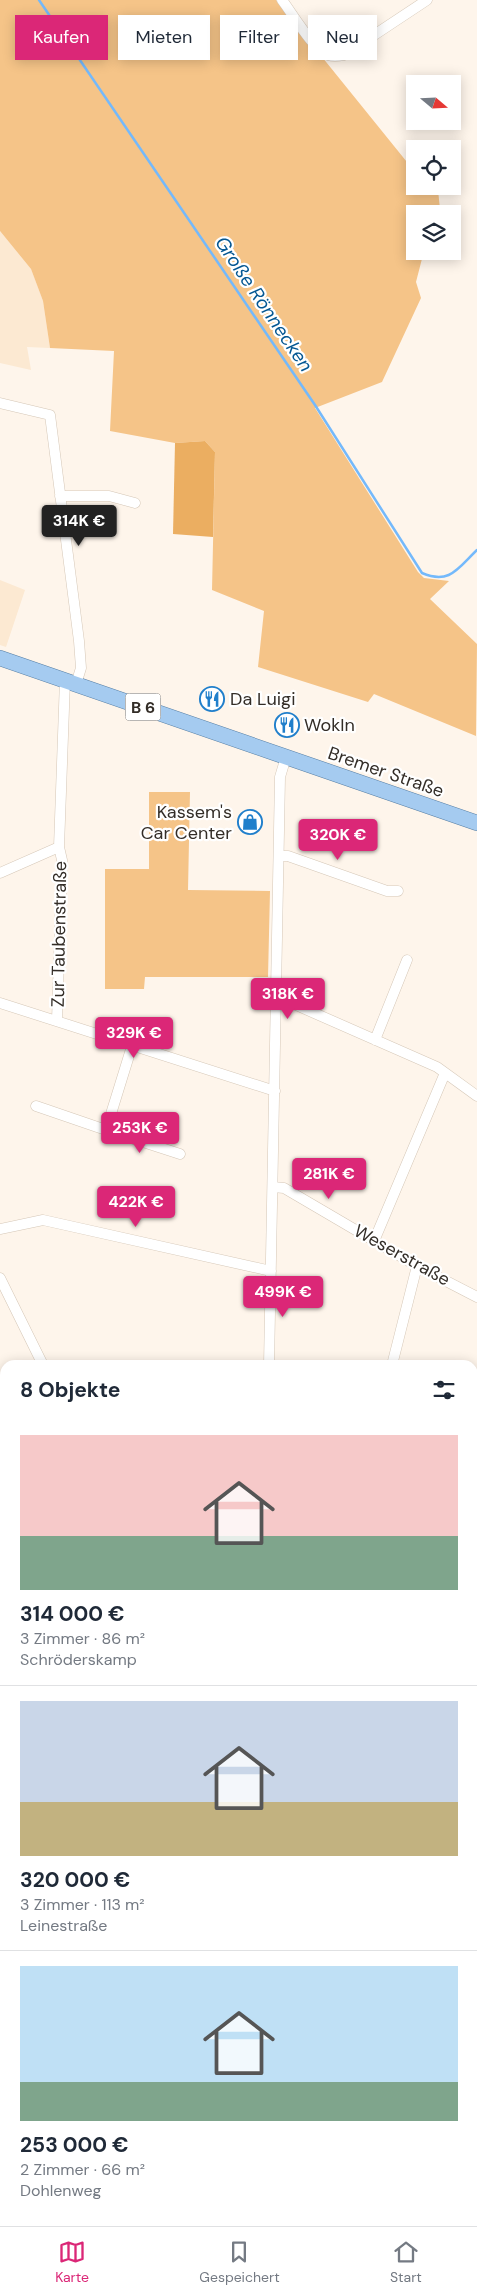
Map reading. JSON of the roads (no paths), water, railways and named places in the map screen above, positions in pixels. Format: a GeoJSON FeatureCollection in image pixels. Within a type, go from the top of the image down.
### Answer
{"type":"FeatureCollection","features":[{"type":"Feature","properties":{"kind":"main road","name":"Bremer Straße"},"geometry":{"type":"LineString","coordinates":[[0,658],[477,823]]}},
{"type":"Feature","properties":{"kind":"street"},"geometry":{"type":"LineString","coordinates":[[282,0],[318,48],[329,56],[337,56],[344,55],[427,0]]}},
{"type":"Feature","properties":{"kind":"street","name":"Zur Taubenstraße"},"geometry":{"type":"LineString","coordinates":[[0,403],[50,415],[79,641],[81,668],[70,682],[59,847],[62,860],[57,1021]]}},
{"type":"Feature","properties":{"kind":"street"},"geometry":{"type":"LineString","coordinates":[[60,496],[109,496],[136,503]]}},
{"type":"Feature","properties":{"kind":"street"},"geometry":{"type":"LineString","coordinates":[[269,1360],[280,777],[286,757]]}},
{"type":"Feature","properties":{"kind":"street"},"geometry":{"type":"LineString","coordinates":[[0,873],[59,847]]}},
{"type":"Feature","properties":{"kind":"street"},"geometry":{"type":"LineString","coordinates":[[280,856],[288,856],[387,891],[398,890]]}},
{"type":"Feature","properties":{"kind":"street"},"geometry":{"type":"LineString","coordinates":[[375,1040],[407,960]]}},
{"type":"Feature","properties":{"kind":"street"},"geometry":{"type":"LineString","coordinates":[[276,1000],[296,1005],[437,1067],[476,1094]]}},
{"type":"Feature","properties":{"kind":"street"},"geometry":{"type":"LineString","coordinates":[[0,1003],[275,1091]]}},
{"type":"Feature","properties":{"kind":"street"},"geometry":{"type":"LineString","coordinates":[[106,1130],[132,1046]]}},
{"type":"Feature","properties":{"kind":"street"},"geometry":{"type":"LineString","coordinates":[[374,1241],[445,1073]]}},
{"type":"Feature","properties":{"kind":"street"},"geometry":{"type":"LineString","coordinates":[[36,1106],[180,1154]]}},
{"type":"Feature","properties":{"kind":"street","name":"Weserstraße"},"geometry":{"type":"LineString","coordinates":[[273,1187],[284,1188],[417,1266],[477,1297]]}},
{"type":"Feature","properties":{"kind":"street"},"geometry":{"type":"LineString","coordinates":[[0,1229],[43,1220],[271,1271]]}},
{"type":"Feature","properties":{"kind":"street"},"geometry":{"type":"LineString","coordinates":[[393,1360],[417,1266]]}},
{"type":"Feature","properties":{"kind":"street"},"geometry":{"type":"LineString","coordinates":[[0,1278],[41,1360]]}},
{"type":"Feature","properties":{"kind":"waterway","name":"Große Rönnecken"},"geometry":{"type":"LineString","coordinates":[[39,0],[315,405],[422,573],[440,577],[447,576],[459,568],[477,550]]}},
{"type":"Feature","properties":{"kind":"place","name":"Da Luigi"},"geometry":{"type":"Point","coordinates":[212,699]}},
{"type":"Feature","properties":{"kind":"place","name":"WokIn"},"geometry":{"type":"Point","coordinates":[287,725]}},
{"type":"Feature","properties":{"kind":"place","name":"Kassem's Car Center"},"geometry":{"type":"Point","coordinates":[250,822]}}]}
